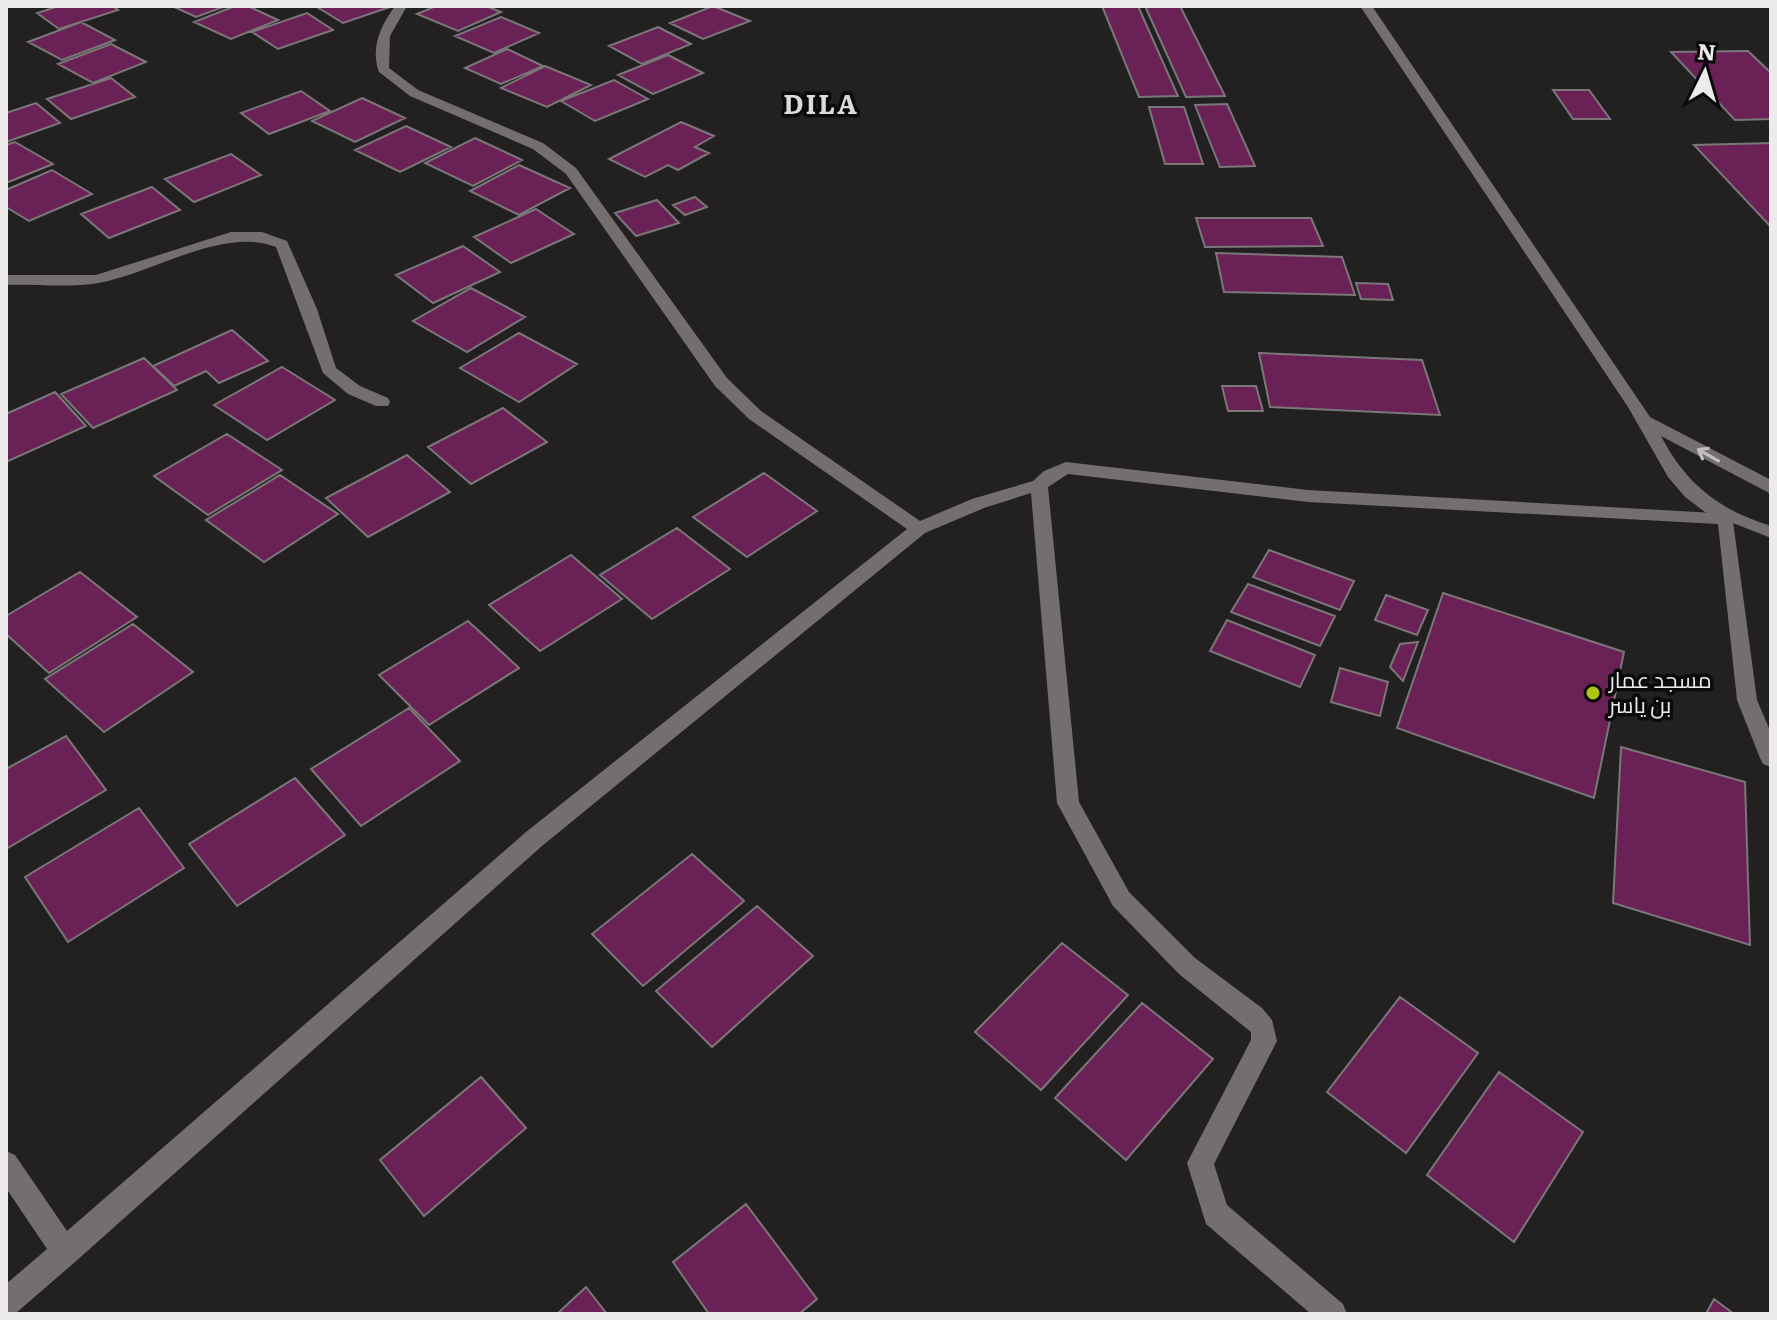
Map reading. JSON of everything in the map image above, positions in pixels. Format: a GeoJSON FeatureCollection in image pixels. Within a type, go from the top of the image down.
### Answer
{"type":"FeatureCollection","features":[{"type":"Feature","properties":{"kind":"street"},"geometry":{"type":"LineString","coordinates":[[401,6],[383,37],[380,55],[383,69],[414,93],[538,146],[571,171],[721,382],[755,415],[919,529]]}},
{"type":"Feature","properties":{"kind":"street"},"geometry":{"type":"LineString","coordinates":[[1366,6],[1585,335],[1646,421],[1663,457],[1684,485],[1726,518],[1747,700],[1771,758]]}},
{"type":"Feature","properties":{"kind":"street"},"geometry":{"type":"LineString","coordinates":[[6,280],[96,279],[231,236],[262,236],[282,244],[309,309],[329,370],[354,390],[382,402]]}},
{"type":"Feature","properties":{"kind":"street"},"geometry":{"type":"LineString","coordinates":[[1646,421],[1771,488]]}},
{"type":"Feature","properties":{"kind":"street"},"geometry":{"type":"LineString","coordinates":[[6,1303],[534,839],[919,529],[958,510],[1007,492],[1039,485],[1050,475],[1066,468],[1308,496],[1726,518],[1771,532]]}},
{"type":"Feature","properties":{"kind":"street"},"geometry":{"type":"LineString","coordinates":[[1039,485],[1068,803],[1121,899],[1187,966],[1253,1016],[1263,1028],[1264,1041],[1200,1163],[1216,1214],[1333,1314]]}},
{"type":"Feature","properties":{"kind":"street"},"geometry":{"type":"LineString","coordinates":[[6,1164],[65,1252]]}},
{"type":"Feature","properties":{"kind":"building"},"geometry":{"type":"Polygon","coordinates":[[[59,6],[112,6],[118,10],[59,29],[37,13],[59,6]]]}},
{"type":"Feature","properties":{"kind":"building"},"geometry":{"type":"Polygon","coordinates":[[[172,6],[226,6],[196,17],[172,6]]]}},
{"type":"Feature","properties":{"kind":"building"},"geometry":{"type":"Polygon","coordinates":[[[235,6],[248,6],[278,20],[231,39],[194,22],[235,6]]]}},
{"type":"Feature","properties":{"kind":"building"},"geometry":{"type":"Polygon","coordinates":[[[393,6],[343,23],[317,7],[393,6]]]}},
{"type":"Feature","properties":{"kind":"building"},"geometry":{"type":"Polygon","coordinates":[[[436,6],[486,6],[501,12],[458,31],[417,14],[436,6]]]}},
{"type":"Feature","properties":{"kind":"building"},"geometry":{"type":"Polygon","coordinates":[[[713,6],[750,21],[703,39],[670,23],[713,6]]]}},
{"type":"Feature","properties":{"kind":"building"},"geometry":{"type":"Polygon","coordinates":[[[1102,6],[1138,6],[1178,96],[1139,97],[1102,6]]]}},
{"type":"Feature","properties":{"kind":"building"},"geometry":{"type":"Polygon","coordinates":[[[1145,6],[1180,6],[1225,96],[1186,97],[1145,6]]]}},
{"type":"Feature","properties":{"kind":"building"},"geometry":{"type":"Polygon","coordinates":[[[307,13],[333,30],[278,49],[252,32],[307,13]]]}},
{"type":"Feature","properties":{"kind":"building"},"geometry":{"type":"Polygon","coordinates":[[[501,17],[539,33],[494,53],[455,36],[501,17]]]}},
{"type":"Feature","properties":{"kind":"building"},"geometry":{"type":"Polygon","coordinates":[[[81,22],[115,40],[62,60],[28,42],[81,22]]]}},
{"type":"Feature","properties":{"kind":"building"},"geometry":{"type":"Polygon","coordinates":[[[658,27],[691,44],[642,64],[609,46],[658,27]]]}},
{"type":"Feature","properties":{"kind":"building"},"geometry":{"type":"Polygon","coordinates":[[[111,44],[146,62],[93,83],[58,64],[111,44]]]}},
{"type":"Feature","properties":{"kind":"building"},"geometry":{"type":"Polygon","coordinates":[[[507,49],[543,66],[501,84],[465,68],[507,49]]]}},
{"type":"Feature","properties":{"kind":"building"},"geometry":{"type":"Polygon","coordinates":[[[1748,51],[1771,73],[1771,119],[1735,120],[1671,52],[1748,51]]]}},
{"type":"Feature","properties":{"kind":"building"},"geometry":{"type":"Polygon","coordinates":[[[668,55],[703,73],[653,94],[618,75],[668,55]]]}},
{"type":"Feature","properties":{"kind":"building"},"geometry":{"type":"Polygon","coordinates":[[[545,66],[591,85],[547,107],[501,88],[545,66]]]}},
{"type":"Feature","properties":{"kind":"building"},"geometry":{"type":"Polygon","coordinates":[[[111,78],[135,97],[71,119],[47,99],[111,78]]]}},
{"type":"Feature","properties":{"kind":"building"},"geometry":{"type":"Polygon","coordinates":[[[614,80],[648,99],[595,121],[561,101],[614,80]]]}},
{"type":"Feature","properties":{"kind":"building"},"geometry":{"type":"Polygon","coordinates":[[[1553,90],[1589,90],[1610,119],[1573,119],[1553,90]]]}},
{"type":"Feature","properties":{"kind":"building"},"geometry":{"type":"Polygon","coordinates":[[[301,91],[330,111],[269,134],[241,113],[301,91]]]}},
{"type":"Feature","properties":{"kind":"building"},"geometry":{"type":"Polygon","coordinates":[[[362,98],[405,118],[355,142],[312,121],[362,98]]]}},
{"type":"Feature","properties":{"kind":"building"},"geometry":{"type":"Polygon","coordinates":[[[36,103],[60,123],[6,142],[6,113],[36,103]]]}},
{"type":"Feature","properties":{"kind":"building"},"geometry":{"type":"Polygon","coordinates":[[[1227,104],[1255,166],[1220,167],[1195,105],[1227,104]]]}},
{"type":"Feature","properties":{"kind":"building"},"geometry":{"type":"Polygon","coordinates":[[[1149,107],[1184,107],[1203,164],[1165,164],[1149,107]]]}},
{"type":"Feature","properties":{"kind":"building"},"geometry":{"type":"Polygon","coordinates":[[[681,122],[714,136],[695,147],[709,153],[678,170],[668,165],[645,177],[609,159],[681,122]]]}},
{"type":"Feature","properties":{"kind":"building"},"geometry":{"type":"Polygon","coordinates":[[[406,126],[451,147],[400,172],[355,150],[406,126]]]}},
{"type":"Feature","properties":{"kind":"building"},"geometry":{"type":"Polygon","coordinates":[[[475,138],[522,160],[473,186],[425,163],[475,138]]]}},
{"type":"Feature","properties":{"kind":"building"},"geometry":{"type":"Polygon","coordinates":[[[15,142],[53,164],[6,183],[6,145],[15,142]]]}},
{"type":"Feature","properties":{"kind":"building"},"geometry":{"type":"Polygon","coordinates":[[[1771,143],[1771,227],[1694,145],[1771,143]]]}},
{"type":"Feature","properties":{"kind":"building"},"geometry":{"type":"Polygon","coordinates":[[[231,154],[261,175],[194,202],[165,179],[231,154]]]}},
{"type":"Feature","properties":{"kind":"building"},"geometry":{"type":"Polygon","coordinates":[[[519,165],[570,188],[519,215],[470,191],[519,165]]]}},
{"type":"Feature","properties":{"kind":"building"},"geometry":{"type":"Polygon","coordinates":[[[52,170],[92,194],[29,221],[6,207],[6,190],[52,170]]]}},
{"type":"Feature","properties":{"kind":"building"},"geometry":{"type":"Polygon","coordinates":[[[152,187],[180,210],[109,238],[81,214],[152,187]]]}},
{"type":"Feature","properties":{"kind":"building"},"geometry":{"type":"Polygon","coordinates":[[[695,197],[707,207],[685,215],[673,205],[695,197]]]}},
{"type":"Feature","properties":{"kind":"building"},"geometry":{"type":"Polygon","coordinates":[[[657,200],[679,223],[636,236],[615,213],[657,200]]]}},
{"type":"Feature","properties":{"kind":"building"},"geometry":{"type":"Polygon","coordinates":[[[536,209],[574,234],[511,263],[474,237],[536,209]]]}},
{"type":"Feature","properties":{"kind":"building"},"geometry":{"type":"Polygon","coordinates":[[[1196,218],[1311,218],[1323,246],[1205,247],[1196,218]]]}},
{"type":"Feature","properties":{"kind":"building"},"geometry":{"type":"Polygon","coordinates":[[[463,246],[500,272],[433,303],[396,275],[463,246]]]}},
{"type":"Feature","properties":{"kind":"building"},"geometry":{"type":"Polygon","coordinates":[[[1216,253],[1342,257],[1355,295],[1224,292],[1216,253]]]}},
{"type":"Feature","properties":{"kind":"building"},"geometry":{"type":"Polygon","coordinates":[[[1356,283],[1388,284],[1393,300],[1361,299],[1356,283]]]}},
{"type":"Feature","properties":{"kind":"building"},"geometry":{"type":"Polygon","coordinates":[[[471,288],[525,317],[467,352],[413,321],[471,288]]]}},
{"type":"Feature","properties":{"kind":"building"},"geometry":{"type":"Polygon","coordinates":[[[232,330],[268,361],[219,383],[206,371],[174,386],[153,366],[232,330]]]}},
{"type":"Feature","properties":{"kind":"building"},"geometry":{"type":"Polygon","coordinates":[[[519,333],[577,364],[519,402],[460,368],[519,333]]]}},
{"type":"Feature","properties":{"kind":"building"},"geometry":{"type":"Polygon","coordinates":[[[1259,353],[1422,360],[1440,415],[1270,407],[1259,353]]]}},
{"type":"Feature","properties":{"kind":"building"},"geometry":{"type":"Polygon","coordinates":[[[144,358],[177,390],[93,428],[61,394],[144,358]]]}},
{"type":"Feature","properties":{"kind":"building"},"geometry":{"type":"Polygon","coordinates":[[[282,367],[335,400],[267,440],[214,405],[282,367]]]}},
{"type":"Feature","properties":{"kind":"building"},"geometry":{"type":"Polygon","coordinates":[[[1222,386],[1256,386],[1263,411],[1228,411],[1222,386]]]}},
{"type":"Feature","properties":{"kind":"building"},"geometry":{"type":"Polygon","coordinates":[[[55,392],[86,426],[6,462],[6,414],[55,392]]]}},
{"type":"Feature","properties":{"kind":"building"},"geometry":{"type":"Polygon","coordinates":[[[503,408],[547,442],[471,484],[428,447],[503,408]]]}},
{"type":"Feature","properties":{"kind":"building"},"geometry":{"type":"Polygon","coordinates":[[[227,434],[282,470],[208,515],[154,476],[227,434]]]}},
{"type":"Feature","properties":{"kind":"building"},"geometry":{"type":"Polygon","coordinates":[[[407,455],[450,492],[368,537],[326,498],[407,455]]]}},
{"type":"Feature","properties":{"kind":"building"},"geometry":{"type":"Polygon","coordinates":[[[764,473],[817,511],[747,557],[693,517],[764,473]]]}},
{"type":"Feature","properties":{"kind":"building"},"geometry":{"type":"Polygon","coordinates":[[[280,475],[338,514],[264,562],[206,520],[280,475]]]}},
{"type":"Feature","properties":{"kind":"building"},"geometry":{"type":"Polygon","coordinates":[[[677,528],[730,569],[652,619],[600,575],[677,528]]]}},
{"type":"Feature","properties":{"kind":"building"},"geometry":{"type":"Polygon","coordinates":[[[1269,550],[1354,581],[1340,610],[1253,577],[1269,550]]]}},
{"type":"Feature","properties":{"kind":"building"},"geometry":{"type":"Polygon","coordinates":[[[571,555],[622,599],[540,651],[489,605],[571,555]]]}},
{"type":"Feature","properties":{"kind":"building"},"geometry":{"type":"Polygon","coordinates":[[[80,572],[137,617],[49,673],[6,634],[6,616],[80,572]]]}},
{"type":"Feature","properties":{"kind":"building"},"geometry":{"type":"Polygon","coordinates":[[[1248,584],[1335,616],[1320,646],[1231,612],[1248,584]]]}},
{"type":"Feature","properties":{"kind":"building"},"geometry":{"type":"Polygon","coordinates":[[[1443,593],[1624,652],[1594,798],[1397,728],[1443,593]]]}},
{"type":"Feature","properties":{"kind":"building"},"geometry":{"type":"Polygon","coordinates":[[[1386,595],[1428,610],[1417,635],[1375,620],[1386,595]]]}},
{"type":"Feature","properties":{"kind":"building"},"geometry":{"type":"Polygon","coordinates":[[[1227,620],[1315,655],[1300,687],[1210,651],[1227,620]]]}},
{"type":"Feature","properties":{"kind":"building"},"geometry":{"type":"Polygon","coordinates":[[[468,621],[519,668],[429,725],[379,675],[468,621]]]}},
{"type":"Feature","properties":{"kind":"building"},"geometry":{"type":"Polygon","coordinates":[[[133,624],[193,672],[104,732],[45,679],[133,624]]]}},
{"type":"Feature","properties":{"kind":"building"},"geometry":{"type":"Polygon","coordinates":[[[1418,642],[1403,681],[1390,667],[1400,644],[1418,642]]]}},
{"type":"Feature","properties":{"kind":"building"},"geometry":{"type":"Polygon","coordinates":[[[1340,668],[1388,682],[1380,716],[1331,702],[1340,668]]]}},
{"type":"Feature","properties":{"kind":"building"},"geometry":{"type":"Polygon","coordinates":[[[409,708],[460,761],[361,826],[311,769],[409,708]]]}},
{"type":"Feature","properties":{"kind":"building"},"geometry":{"type":"Polygon","coordinates":[[[66,736],[106,790],[6,849],[6,769],[66,736]]]}},
{"type":"Feature","properties":{"kind":"building"},"geometry":{"type":"Polygon","coordinates":[[[1621,747],[1745,782],[1750,945],[1613,903],[1621,747]]]}},
{"type":"Feature","properties":{"kind":"building"},"geometry":{"type":"Polygon","coordinates":[[[295,778],[345,835],[237,906],[189,844],[295,778]]]}},
{"type":"Feature","properties":{"kind":"building"},"geometry":{"type":"Polygon","coordinates":[[[139,808],[184,868],[68,942],[25,877],[139,808]]]}},
{"type":"Feature","properties":{"kind":"building"},"geometry":{"type":"Polygon","coordinates":[[[692,854],[744,901],[643,986],[592,934],[692,854]]]}},
{"type":"Feature","properties":{"kind":"building"},"geometry":{"type":"Polygon","coordinates":[[[757,906],[813,956],[712,1047],[656,991],[757,906]]]}},
{"type":"Feature","properties":{"kind":"building"},"geometry":{"type":"Polygon","coordinates":[[[1062,943],[1128,995],[1041,1090],[975,1032],[1062,943]]]}},
{"type":"Feature","properties":{"kind":"building"},"geometry":{"type":"Polygon","coordinates":[[[1400,997],[1478,1053],[1406,1153],[1327,1092],[1400,997]]]}},
{"type":"Feature","properties":{"kind":"building"},"geometry":{"type":"Polygon","coordinates":[[[1142,1003],[1213,1059],[1126,1160],[1055,1098],[1142,1003]]]}},
{"type":"Feature","properties":{"kind":"building"},"geometry":{"type":"Polygon","coordinates":[[[1499,1072],[1583,1132],[1514,1242],[1427,1175],[1499,1072]]]}},
{"type":"Feature","properties":{"kind":"building"},"geometry":{"type":"Polygon","coordinates":[[[481,1077],[526,1128],[424,1216],[380,1160],[481,1077]]]}},
{"type":"Feature","properties":{"kind":"building"},"geometry":{"type":"Polygon","coordinates":[[[746,1204],[817,1299],[799,1314],[709,1314],[673,1262],[746,1204]]]}},
{"type":"Feature","properties":{"kind":"building"},"geometry":{"type":"Polygon","coordinates":[[[586,1287],[607,1314],[557,1314],[586,1287]]]}},
{"type":"Feature","properties":{"kind":"building"},"geometry":{"type":"Polygon","coordinates":[[[1714,1299],[1734,1314],[1706,1314],[1714,1299]]]}},
{"type":"Feature","properties":{"kind":"place","name":"مسجد عمار بن ياسر"},"geometry":{"type":"Point","coordinates":[1593,693]}},
{"type":"Feature","properties":{"kind":"district","name":"DILA"},"geometry":{"type":"Point","coordinates":[821,105]}}]}
